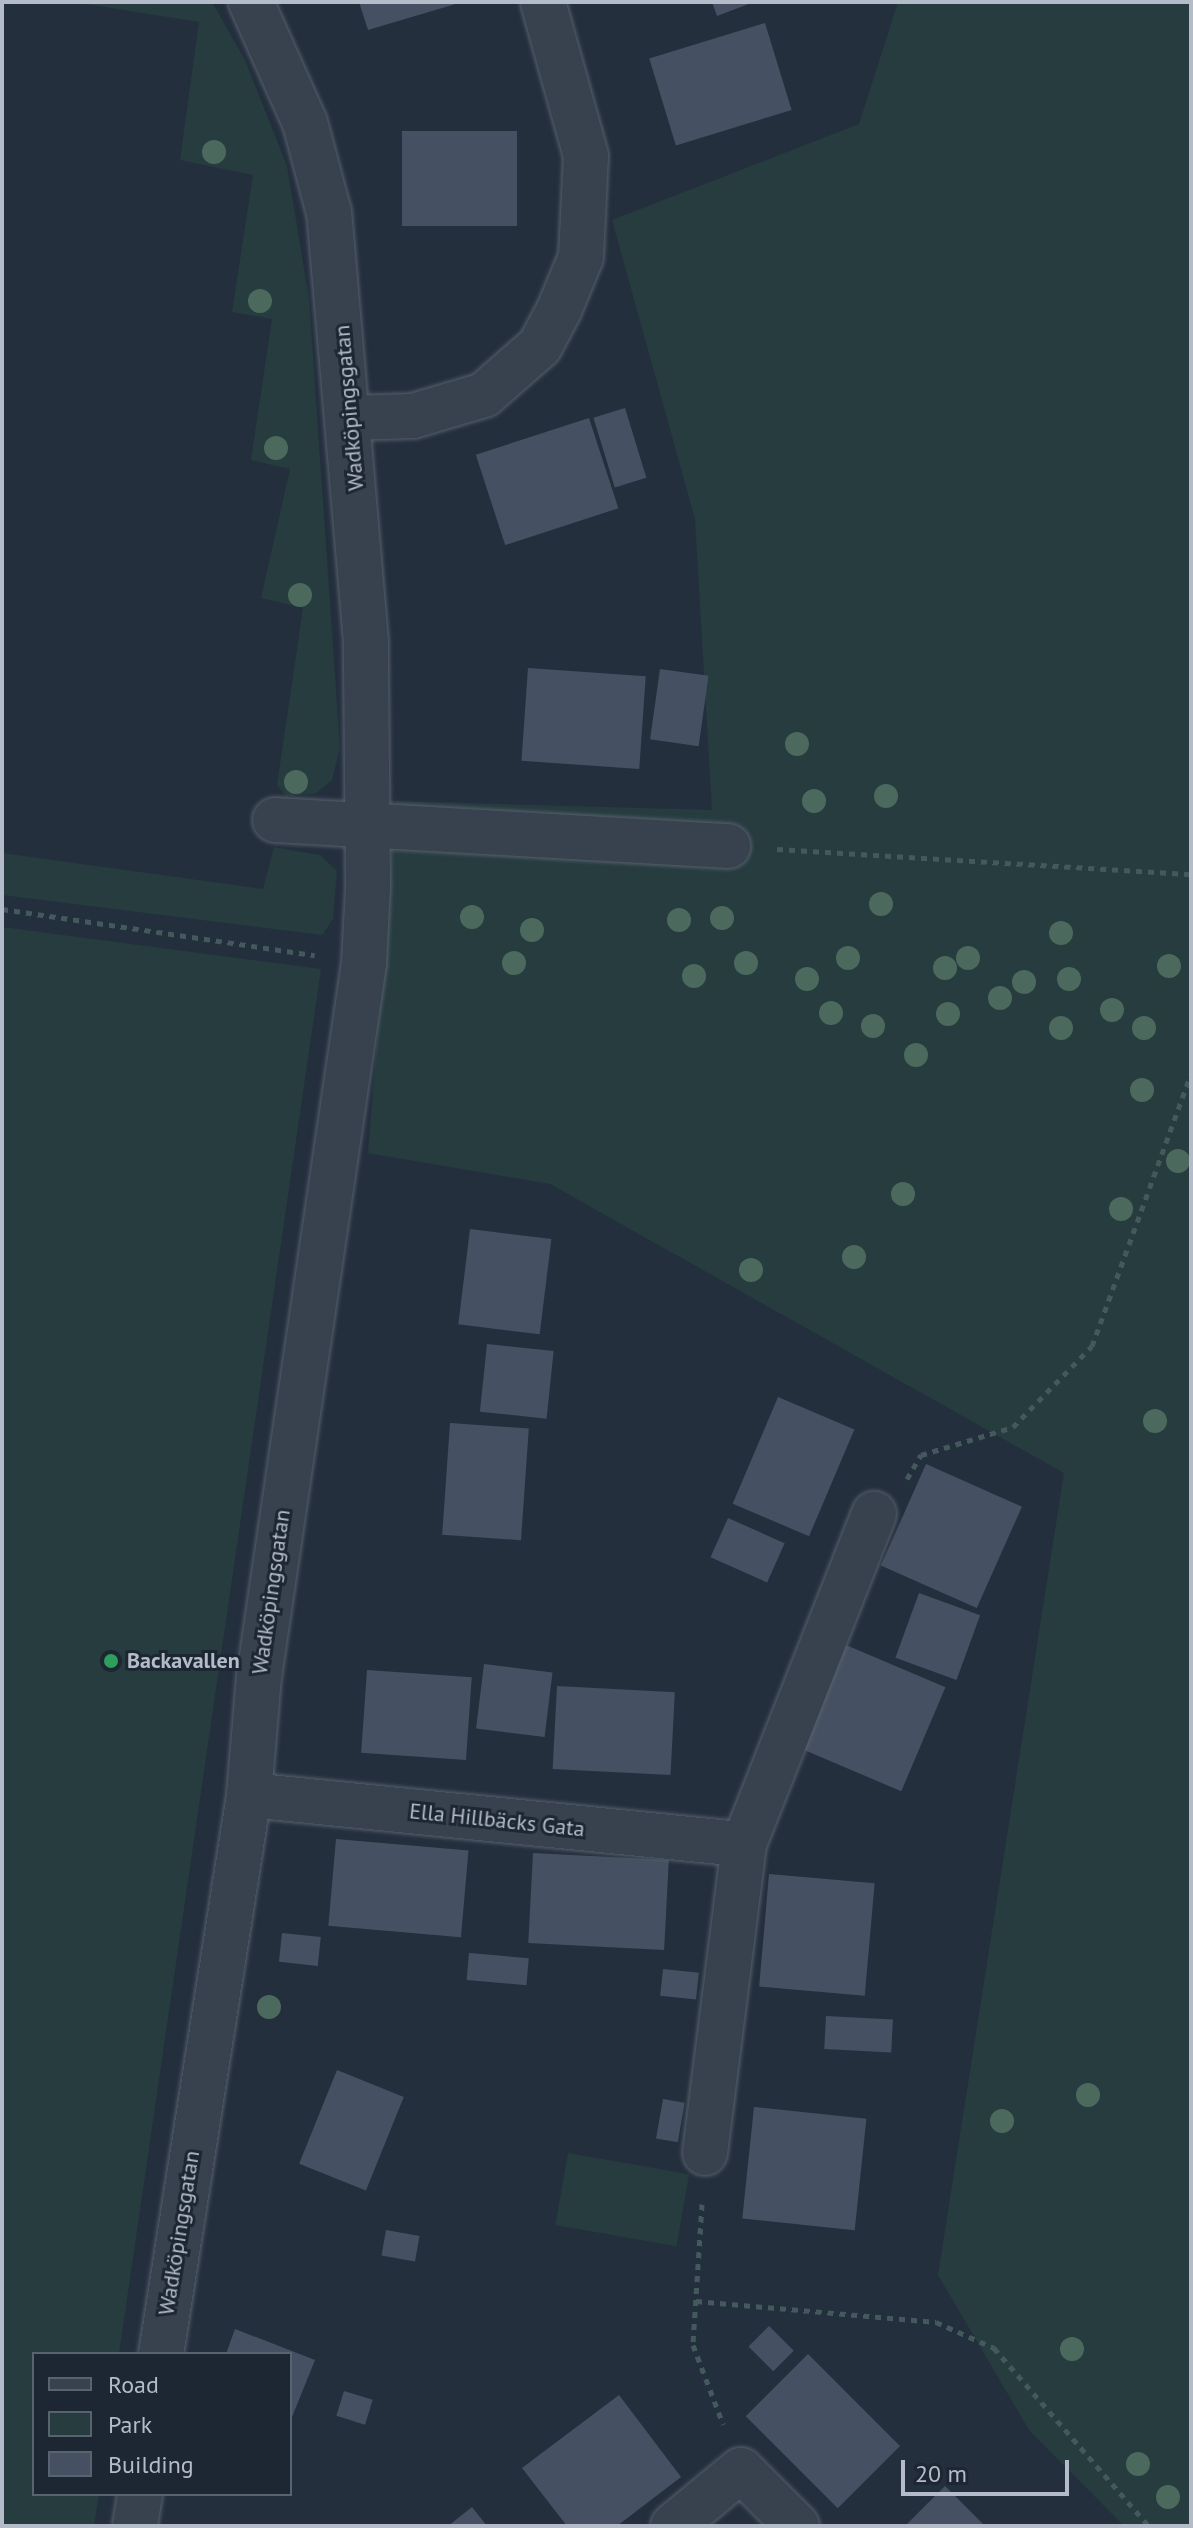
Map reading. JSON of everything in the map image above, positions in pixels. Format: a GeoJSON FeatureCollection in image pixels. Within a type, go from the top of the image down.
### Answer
{"type":"FeatureCollection","features":[{"type":"Feature","properties":{"kind":"street","name":"Wadköpingsgatan"},"geometry":{"type":"LineString","coordinates":[[161,2352],[249,1795],[294,1425],[364,963],[368,828],[366,642],[351,418],[329,213],[305,123],[251,2]]}},
{"type":"Feature","properties":{"kind":"street"},"geometry":{"type":"LineString","coordinates":[[351,418],[413,416],[484,395],[540,346],[559,310],[581,257],[586,156],[543,2]]}},
{"type":"Feature","properties":{"kind":"street"},"geometry":{"type":"LineString","coordinates":[[275,820],[368,828],[728,846]]}},
{"type":"Feature","properties":{"kind":"street"},"geometry":{"type":"LineString","coordinates":[[705,2153],[744,1844],[874,1514]]}},
{"type":"Feature","properties":{"kind":"street","name":"Ella Hillbäcks Gata"},"geometry":{"type":"LineString","coordinates":[[249,1795],[744,1844]]}},
{"type":"Feature","properties":{"kind":"street"},"geometry":{"type":"LineString","coordinates":[[673,2526],[741,2470],[797,2526]]}},
{"type":"Feature","properties":{"kind":"street"},"geometry":{"type":"LineString","coordinates":[[135,2526],[140,2496]]}},
{"type":"Feature","properties":{"kind":"path"},"geometry":{"type":"LineString","coordinates":[[728,846],[1191,874]]}},
{"type":"Feature","properties":{"kind":"path"},"geometry":{"type":"LineString","coordinates":[[2,909],[364,963]]}},
{"type":"Feature","properties":{"kind":"path"},"geometry":{"type":"LineString","coordinates":[[874,1514],[883,1519],[921,1455],[1013,1427],[1092,1346],[1191,1074]]}},
{"type":"Feature","properties":{"kind":"path"},"geometry":{"type":"LineString","coordinates":[[705,2153],[693,2345],[741,2470]]}},
{"type":"Feature","properties":{"kind":"path"},"geometry":{"type":"LineString","coordinates":[[696,2301],[936,2322],[994,2348],[1149,2526]]}},
{"type":"Feature","properties":{"kind":"green space"},"geometry":{"type":"Polygon","coordinates":[[[74,2],[212,2],[245,60],[287,166],[309,298],[340,748],[332,780],[315,794],[286,796],[277,785],[303,608],[261,598],[290,469],[251,460],[272,319],[232,312],[253,175],[180,160],[199,22],[74,2]]]}},
{"type":"Feature","properties":{"kind":"green space"},"geometry":{"type":"Polygon","coordinates":[[[898,2],[1191,2],[1191,2526],[1124,2526],[1029,2430],[938,2275],[1064,1473],[550,1184],[368,1153],[396,801],[712,810],[695,519],[612,220],[859,124],[898,2]]]}},
{"type":"Feature","properties":{"kind":"green space"},"geometry":{"type":"Polygon","coordinates":[[[274,847],[320,855],[337,871],[333,919],[322,935],[2,895],[2,853],[263,889],[274,847]]]}},
{"type":"Feature","properties":{"kind":"green space","name":"Backavallen"},"geometry":{"type":"Polygon","coordinates":[[[2,927],[321,969],[119,2352],[32,2352],[32,2496],[99,2496],[94,2526],[2,2526],[2,927]]]}},
{"type":"Feature","properties":{"kind":"green space"},"geometry":{"type":"Polygon","coordinates":[[[568,2153],[689,2174],[676,2246],[555,2225],[568,2153]]]}},
{"type":"Feature","properties":{"kind":"building"},"geometry":{"type":"Polygon","coordinates":[[[359,2],[459,2],[459,3],[368,30],[359,2]]]}},
{"type":"Feature","properties":{"kind":"building"},"geometry":{"type":"Polygon","coordinates":[[[712,2],[754,2],[717,16],[712,2]]]}},
{"type":"Feature","properties":{"kind":"building"},"geometry":{"type":"Polygon","coordinates":[[[765,23],[792,110],[676,145],[649,58],[765,23]]]}},
{"type":"Feature","properties":{"kind":"building"},"geometry":{"type":"Polygon","coordinates":[[[402,131],[517,131],[517,226],[402,226],[402,131]]]}},
{"type":"Feature","properties":{"kind":"building"},"geometry":{"type":"Polygon","coordinates":[[[625,408],[646,478],[615,487],[593,418],[625,408]]]}},
{"type":"Feature","properties":{"kind":"building"},"geometry":{"type":"Polygon","coordinates":[[[589,418],[618,508],[505,545],[476,455],[589,418]]]}},
{"type":"Feature","properties":{"kind":"building"},"geometry":{"type":"Polygon","coordinates":[[[528,668],[646,676],[639,769],[522,761],[528,668]]]}},
{"type":"Feature","properties":{"kind":"building"},"geometry":{"type":"Polygon","coordinates":[[[660,669],[709,676],[699,746],[650,739],[660,669]]]}},
{"type":"Feature","properties":{"kind":"building"},"geometry":{"type":"Polygon","coordinates":[[[470,1229],[551,1239],[540,1334],[458,1324],[470,1229]]]}},
{"type":"Feature","properties":{"kind":"building"},"geometry":{"type":"Polygon","coordinates":[[[487,1344],[554,1351],[547,1419],[480,1412],[487,1344]]]}},
{"type":"Feature","properties":{"kind":"building"},"geometry":{"type":"Polygon","coordinates":[[[778,1397],[854,1429],[809,1536],[733,1504],[778,1397]]]}},
{"type":"Feature","properties":{"kind":"building"},"geometry":{"type":"Polygon","coordinates":[[[450,1423],[529,1429],[521,1540],[442,1535],[450,1423]]]}},
{"type":"Feature","properties":{"kind":"building"},"geometry":{"type":"Polygon","coordinates":[[[926,1464],[1022,1507],[977,1608],[881,1565],[926,1464]]]}},
{"type":"Feature","properties":{"kind":"building"},"geometry":{"type":"Polygon","coordinates":[[[728,1518],[785,1543],[767,1583],[711,1557],[728,1518]]]}},
{"type":"Feature","properties":{"kind":"building"},"geometry":{"type":"Polygon","coordinates":[[[919,1593],[980,1615],[956,1680],[895,1658],[919,1593]]]}},
{"type":"Feature","properties":{"kind":"building"},"geometry":{"type":"Polygon","coordinates":[[[846,1645],[945,1687],[901,1791],[802,1749],[846,1645]]]}},
{"type":"Feature","properties":{"kind":"building"},"geometry":{"type":"Polygon","coordinates":[[[484,1664],[552,1672],[545,1737],[476,1729],[484,1664]]]}},
{"type":"Feature","properties":{"kind":"building"},"geometry":{"type":"Polygon","coordinates":[[[367,1670],[472,1677],[466,1760],[361,1753],[367,1670]]]}},
{"type":"Feature","properties":{"kind":"building"},"geometry":{"type":"Polygon","coordinates":[[[557,1686],[675,1692],[670,1775],[553,1769],[557,1686]]]}},
{"type":"Feature","properties":{"kind":"building"},"geometry":{"type":"Polygon","coordinates":[[[336,1839],[468,1851],[461,1937],[328,1926],[336,1839]]]}},
{"type":"Feature","properties":{"kind":"building"},"geometry":{"type":"Polygon","coordinates":[[[533,1853],[669,1860],[664,1950],[528,1943],[533,1853]]]}},
{"type":"Feature","properties":{"kind":"building"},"geometry":{"type":"Polygon","coordinates":[[[769,1874],[875,1883],[865,1996],[759,1987],[769,1874]]]}},
{"type":"Feature","properties":{"kind":"building"},"geometry":{"type":"Polygon","coordinates":[[[282,1933],[321,1937],[318,1966],[279,1962],[282,1933]]]}},
{"type":"Feature","properties":{"kind":"building"},"geometry":{"type":"Polygon","coordinates":[[[469,1953],[529,1958],[526,1985],[467,1980],[469,1953]]]}},
{"type":"Feature","properties":{"kind":"building"},"geometry":{"type":"Polygon","coordinates":[[[663,1969],[699,1973],[696,2000],[660,1996],[663,1969]]]}},
{"type":"Feature","properties":{"kind":"building"},"geometry":{"type":"Polygon","coordinates":[[[826,2016],[893,2020],[891,2052],[824,2049],[826,2016]]]}},
{"type":"Feature","properties":{"kind":"building"},"geometry":{"type":"Polygon","coordinates":[[[337,2070],[404,2097],[366,2191],[299,2164],[337,2070]]]}},
{"type":"Feature","properties":{"kind":"building"},"geometry":{"type":"Polygon","coordinates":[[[663,2099],[685,2103],[678,2142],[656,2138],[663,2099]]]}},
{"type":"Feature","properties":{"kind":"building"},"geometry":{"type":"Polygon","coordinates":[[[754,2107],[866,2119],[855,2230],[742,2218],[754,2107]]]}},
{"type":"Feature","properties":{"kind":"building"},"geometry":{"type":"Polygon","coordinates":[[[386,2230],[419,2236],[415,2262],[381,2256],[386,2230]]]}},
{"type":"Feature","properties":{"kind":"building"},"geometry":{"type":"Polygon","coordinates":[[[769,2326],[794,2351],[773,2371],[748,2347],[769,2326]]]}},
{"type":"Feature","properties":{"kind":"building"},"geometry":{"type":"Polygon","coordinates":[[[235,2329],[315,2360],[292,2417],[292,2352],[227,2352],[235,2329]]]}},
{"type":"Feature","properties":{"kind":"building"},"geometry":{"type":"Polygon","coordinates":[[[808,2354],[900,2446],[838,2508],[746,2416],[808,2354]]]}},
{"type":"Feature","properties":{"kind":"building"},"geometry":{"type":"Polygon","coordinates":[[[344,2391],[373,2400],[365,2425],[336,2416],[344,2391]]]}},
{"type":"Feature","properties":{"kind":"building"},"geometry":{"type":"Polygon","coordinates":[[[619,2395],[681,2477],[617,2526],[567,2526],[522,2468],[619,2395]]]}},
{"type":"Feature","properties":{"kind":"building"},"geometry":{"type":"Polygon","coordinates":[[[945,2486],[985,2526],[905,2526],[945,2486]]]}},
{"type":"Feature","properties":{"kind":"building"},"geometry":{"type":"Polygon","coordinates":[[[472,2507],[487,2526],[448,2526],[472,2507]]]}},
{"type":"Feature","properties":{"kind":"place","name":"Backavallen"},"geometry":{"type":"Point","coordinates":[111,1661]}}]}
